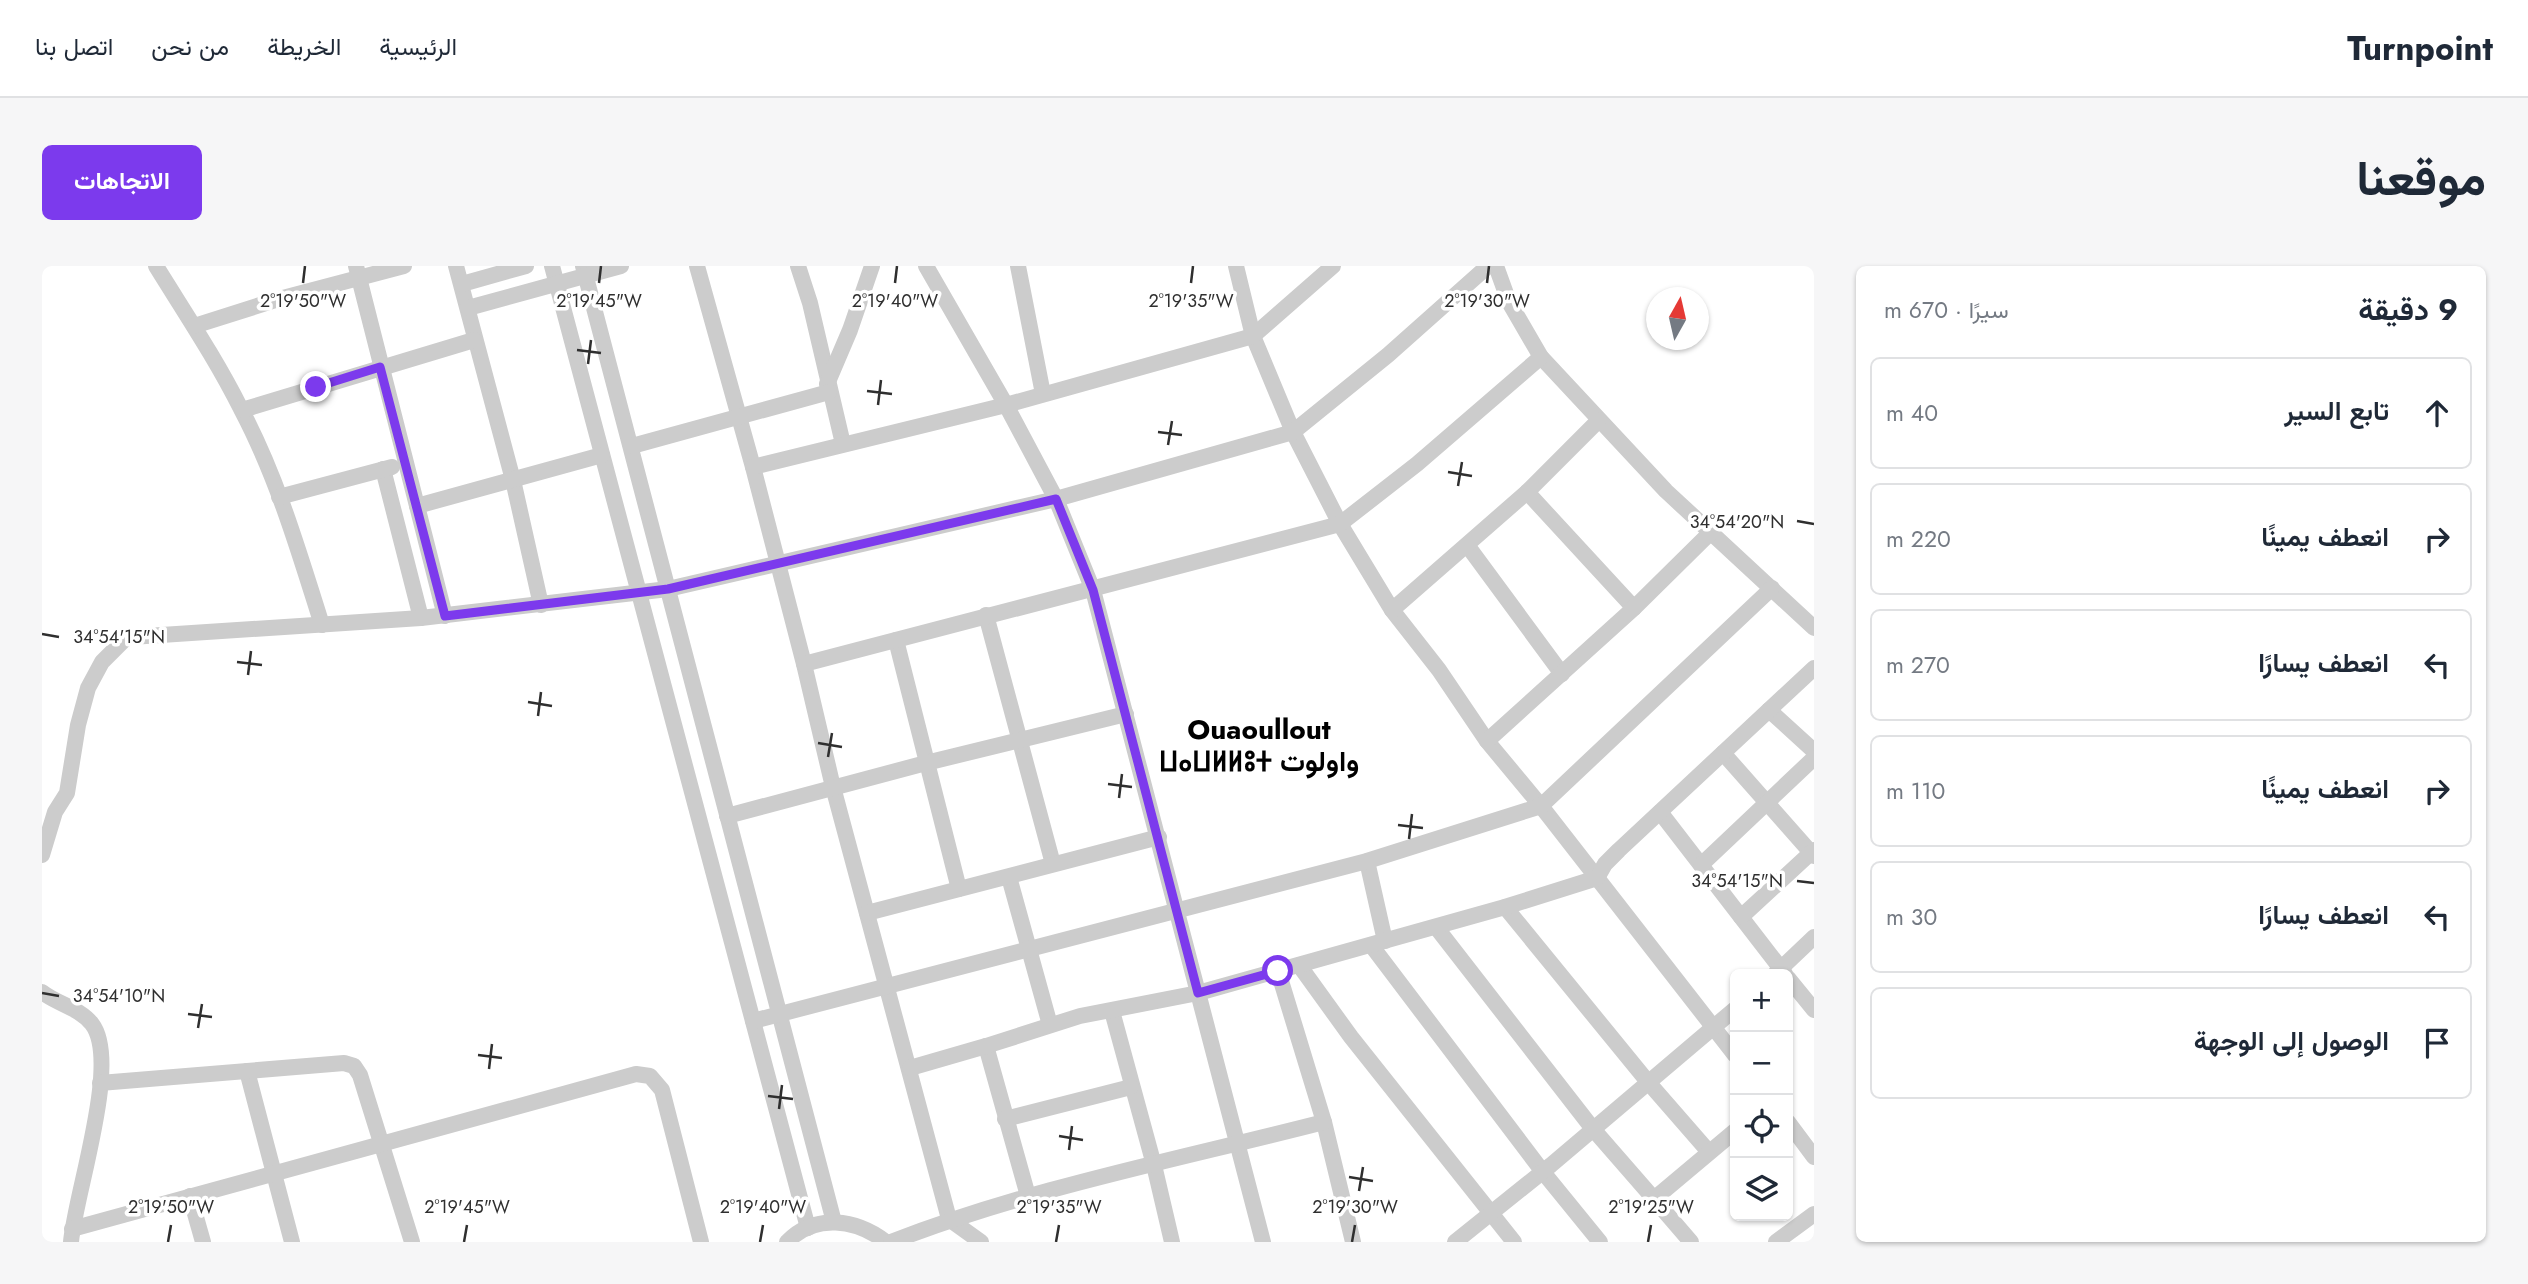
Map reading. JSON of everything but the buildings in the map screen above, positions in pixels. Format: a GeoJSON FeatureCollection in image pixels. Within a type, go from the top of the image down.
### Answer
{"type":"FeatureCollection","features":[{"type":"Feature","properties":{"kind":"street"},"geometry":{"type":"LineString","coordinates":[[156,266],[242,410],[295,537],[322,625]]}},
{"type":"Feature","properties":{"kind":"street"},"geometry":{"type":"LineString","coordinates":[[194,326],[357,272],[404,266]]}},
{"type":"Feature","properties":{"kind":"street"},"geometry":{"type":"LineString","coordinates":[[456,266],[513,480],[541,605]]}},
{"type":"Feature","properties":{"kind":"street"},"geometry":{"type":"LineString","coordinates":[[462,284],[526,266]]}},
{"type":"Feature","properties":{"kind":"street"},"geometry":{"type":"LineString","coordinates":[[552,266],[807,1228]]}},
{"type":"Feature","properties":{"kind":"street"},"geometry":{"type":"LineString","coordinates":[[468,308],[556,284],[584,271],[621,266]]}},
{"type":"Feature","properties":{"kind":"street"},"geometry":{"type":"LineString","coordinates":[[697,266],[740,417],[833,787],[949,1219],[981,1242]]}},
{"type":"Feature","properties":{"kind":"street"},"geometry":{"type":"LineString","coordinates":[[798,266],[810,303],[843,444]]}},
{"type":"Feature","properties":{"kind":"street"},"geometry":{"type":"LineString","coordinates":[[828,388],[872,266]]}},
{"type":"Feature","properties":{"kind":"street"},"geometry":{"type":"LineString","coordinates":[[926,266],[1006,405],[1056,499],[1093,590],[1263,1242]]}},
{"type":"Feature","properties":{"kind":"street"},"geometry":{"type":"LineString","coordinates":[[1018,266],[1043,394]]}},
{"type":"Feature","properties":{"kind":"street"},"geometry":{"type":"LineString","coordinates":[[1236,266],[1253,336],[1293,432],[1340,524],[1392,610],[1487,741],[1541,806],[1730,1049]]}},
{"type":"Feature","properties":{"kind":"street"},"geometry":{"type":"LineString","coordinates":[[753,467],[1006,405],[1253,336],[1333,266]]}},
{"type":"Feature","properties":{"kind":"street"},"geometry":{"type":"LineString","coordinates":[[42,855],[55,812],[67,793],[78,725],[88,688],[102,662],[124,640],[445,616],[668,589],[1056,499],[1293,432],[1388,355],[1488,266]]}},
{"type":"Feature","properties":{"kind":"street"},"geometry":{"type":"LineString","coordinates":[[1496,266],[1509,302],[1541,357],[1710,533],[1814,628]]}},
{"type":"Feature","properties":{"kind":"street"},"geometry":{"type":"LineString","coordinates":[[584,271],[834,1222]]}},
{"type":"Feature","properties":{"kind":"street"},"geometry":{"type":"LineString","coordinates":[[357,272],[445,616]]}},
{"type":"Feature","properties":{"kind":"street"},"geometry":{"type":"LineString","coordinates":[[242,410],[474,340]]}},
{"type":"Feature","properties":{"kind":"street"},"geometry":{"type":"LineString","coordinates":[[804,664],[1340,524],[1417,464],[1541,357]]}},
{"type":"Feature","properties":{"kind":"street"},"geometry":{"type":"LineString","coordinates":[[632,446],[740,417],[828,388]]}},
{"type":"Feature","properties":{"kind":"street"},"geometry":{"type":"LineString","coordinates":[[1392,610],[1527,492],[1599,420]]}},
{"type":"Feature","properties":{"kind":"street"},"geometry":{"type":"LineString","coordinates":[[416,506],[602,455]]}},
{"type":"Feature","properties":{"kind":"street"},"geometry":{"type":"LineString","coordinates":[[279,497],[405,463]]}},
{"type":"Feature","properties":{"kind":"street"},"geometry":{"type":"LineString","coordinates":[[383,469],[421,618]]}},
{"type":"Feature","properties":{"kind":"street"},"geometry":{"type":"LineString","coordinates":[[1527,492],[1634,608]]}},
{"type":"Feature","properties":{"kind":"street"},"geometry":{"type":"LineString","coordinates":[[1487,741],[1634,608],[1710,533]]}},
{"type":"Feature","properties":{"kind":"street"},"geometry":{"type":"LineString","coordinates":[[1467,545],[1563,674]]}},
{"type":"Feature","properties":{"kind":"street"},"geometry":{"type":"LineString","coordinates":[[753,1021],[1367,861],[1541,806],[1772,588]]}},
{"type":"Feature","properties":{"kind":"street"},"geometry":{"type":"LineString","coordinates":[[986,615],[1053,864]]}},
{"type":"Feature","properties":{"kind":"street"},"geometry":{"type":"LineString","coordinates":[[896,640],[959,889]]}},
{"type":"Feature","properties":{"kind":"street"},"geometry":{"type":"LineString","coordinates":[[909,1068],[1080,1016],[1198,993],[1278,971],[1597,878],[1605,864],[1814,668]]}},
{"type":"Feature","properties":{"kind":"street"},"geometry":{"type":"LineString","coordinates":[[1769,710],[1814,751]]}},
{"type":"Feature","properties":{"kind":"street"},"geometry":{"type":"LineString","coordinates":[[727,816],[1126,714]]}},
{"type":"Feature","properties":{"kind":"street"},"geometry":{"type":"LineString","coordinates":[[1723,753],[1813,853],[1741,917]]}},
{"type":"Feature","properties":{"kind":"street"},"geometry":{"type":"LineString","coordinates":[[1701,865],[1814,758]]}},
{"type":"Feature","properties":{"kind":"street"},"geometry":{"type":"LineString","coordinates":[[1660,812],[1778,969]]}},
{"type":"Feature","properties":{"kind":"street"},"geometry":{"type":"LineString","coordinates":[[867,913],[1159,837]]}},
{"type":"Feature","properties":{"kind":"street"},"geometry":{"type":"LineString","coordinates":[[1367,861],[1378,943],[1543,1172],[1600,1242]]}},
{"type":"Feature","properties":{"kind":"street"},"geometry":{"type":"LineString","coordinates":[[1009,877],[1050,1025]]}},
{"type":"Feature","properties":{"kind":"street"},"geometry":{"type":"LineString","coordinates":[[1505,907],[1709,1152]]}},
{"type":"Feature","properties":{"kind":"street"},"geometry":{"type":"LineString","coordinates":[[1436,927],[1593,1129],[1691,1242]]}},
{"type":"Feature","properties":{"kind":"street"},"geometry":{"type":"LineString","coordinates":[[1786,969],[1814,937]]}},
{"type":"Feature","properties":{"kind":"street"},"geometry":{"type":"LineString","coordinates":[[1299,965],[1351,1037],[1514,1242]]}},
{"type":"Feature","properties":{"kind":"street"},"geometry":{"type":"LineString","coordinates":[[1278,971],[1324,1122],[1353,1242]]}},
{"type":"Feature","properties":{"kind":"street"},"geometry":{"type":"LineString","coordinates":[[1793,986],[1814,1010]]}},
{"type":"Feature","properties":{"kind":"street"},"geometry":{"type":"LineString","coordinates":[[42,992],[87,1018],[93,1024],[101,1044],[94,1136],[72,1235]]}},
{"type":"Feature","properties":{"kind":"street"},"geometry":{"type":"LineString","coordinates":[[1112,1011],[1172,1242]]}},
{"type":"Feature","properties":{"kind":"street"},"geometry":{"type":"LineString","coordinates":[[1455,1242],[1543,1172],[1730,1013]]}},
{"type":"Feature","properties":{"kind":"street"},"geometry":{"type":"LineString","coordinates":[[986,1046],[1028,1196]]}},
{"type":"Feature","properties":{"kind":"street"},"geometry":{"type":"LineString","coordinates":[[100,1083],[344,1063],[354,1066],[360,1075],[412,1242]]}},
{"type":"Feature","properties":{"kind":"street"},"geometry":{"type":"LineString","coordinates":[[247,1071],[292,1242]]}},
{"type":"Feature","properties":{"kind":"street"},"geometry":{"type":"LineString","coordinates":[[72,1235],[190,1196],[636,1074],[650,1076],[662,1090],[701,1242]]}},
{"type":"Feature","properties":{"kind":"street"},"geometry":{"type":"LineString","coordinates":[[1005,1119],[1131,1087]]}},
{"type":"Feature","properties":{"kind":"street"},"geometry":{"type":"LineString","coordinates":[[891,1242],[949,1219],[1028,1196],[1324,1122]]}},
{"type":"Feature","properties":{"kind":"street"},"geometry":{"type":"LineString","coordinates":[[1793,1129],[1814,1157]]}},
{"type":"Feature","properties":{"kind":"street"},"geometry":{"type":"LineString","coordinates":[[1654,1199],[1730,1135]]}},
{"type":"Feature","properties":{"kind":"street"},"geometry":{"type":"LineString","coordinates":[[190,1196],[203,1242]]}},
{"type":"Feature","properties":{"kind":"street"},"geometry":{"type":"LineString","coordinates":[[1776,1242],[1814,1214]]}},
{"type":"Feature","properties":{"kind":"street"},"geometry":{"type":"LineString","coordinates":[[787,1242],[807,1228],[834,1222],[854,1224],[872,1231],[886,1242]]}},
{"type":"Feature","properties":{"kind":"district","name":"Ouaoullout ⵡⴰⵡⵍⵍⵓⵜ واولوت"},"geometry":{"type":"Point","coordinates":[1259,745]}},
{"type":"Feature","properties":{"kind":"route"},"geometry":{"type":"LineString","coordinates":[[316,387],[380,367],[445,616],[668,589],[1056,499],[1093,590],[1198,993],[1278,971]]}}]}
